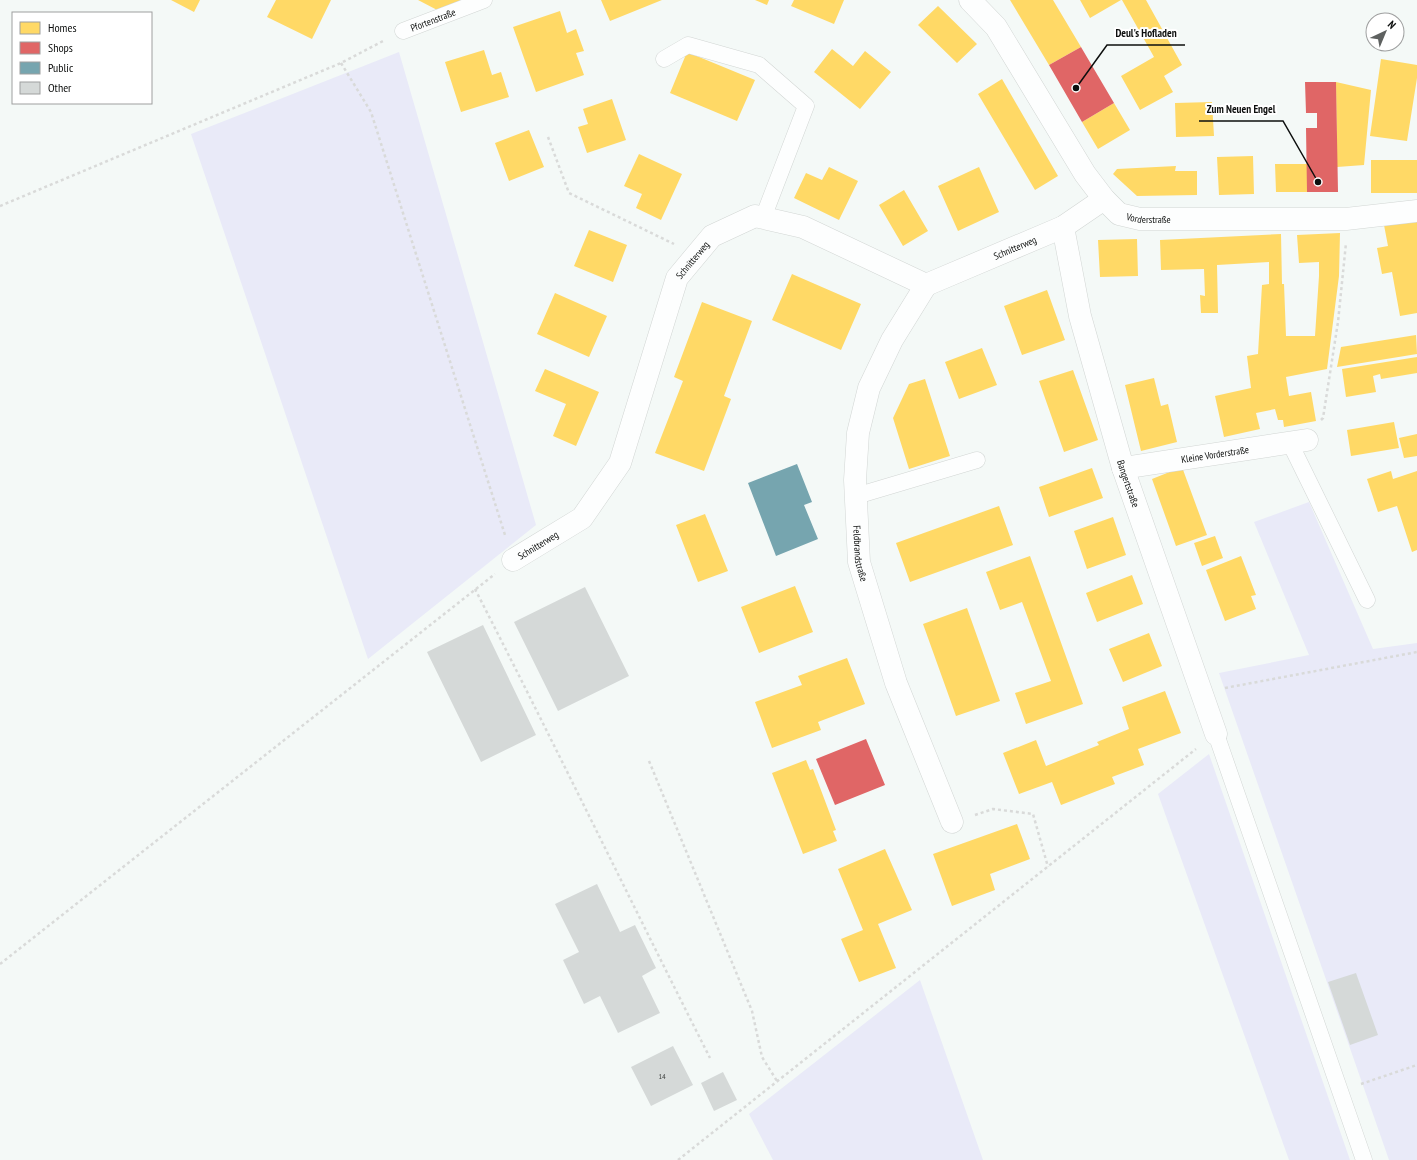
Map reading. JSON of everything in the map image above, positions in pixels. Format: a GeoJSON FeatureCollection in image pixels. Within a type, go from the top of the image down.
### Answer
{"type":"FeatureCollection","features":[{"type":"Feature","properties":{"kind":"street","name":"Vorderstraße"},"geometry":{"type":"LineString","coordinates":[[970,0],[996,28],[1085,174],[1104,199],[1119,214],[1140,219],[1346,218],[1417,211]]}},
{"type":"Feature","properties":{"kind":"street","name":"Schnitterweg"},"geometry":{"type":"LineString","coordinates":[[513,560],[582,518],[620,463],[677,278],[712,236],[755,216],[764,218],[803,227],[926,285],[1063,227],[1104,199]]}},
{"type":"Feature","properties":{"kind":"street","name":"Bangertstraße"},"geometry":{"type":"LineString","coordinates":[[1063,227],[1080,316],[1123,468],[1216,734]]}},
{"type":"Feature","properties":{"kind":"street","name":"Feldbrandstraße"},"geometry":{"type":"LineString","coordinates":[[926,285],[892,340],[869,388],[858,433],[855,480],[859,562],[896,683],[952,822]]}},
{"type":"Feature","properties":{"kind":"street","name":"Kleine Vorderstraße"},"geometry":{"type":"LineString","coordinates":[[1123,468],[1299,442]]}},
{"type":"Feature","properties":{"kind":"lane","name":"Pfortenstraße"},"geometry":{"type":"LineString","coordinates":[[404,31],[484,0]]}},
{"type":"Feature","properties":{"kind":"lane"},"geometry":{"type":"LineString","coordinates":[[664,59],[688,45],[759,65],[806,106],[764,218]]}},
{"type":"Feature","properties":{"kind":"lane"},"geometry":{"type":"LineString","coordinates":[[1299,442],[1367,600]]}},
{"type":"Feature","properties":{"kind":"lane"},"geometry":{"type":"LineString","coordinates":[[856,496],[977,460]]}},
{"type":"Feature","properties":{"kind":"lane"},"geometry":{"type":"LineString","coordinates":[[1216,734],[1364,1160]]}},
{"type":"Feature","properties":{"kind":"path"},"geometry":{"type":"LineString","coordinates":[[0,206],[341,63],[404,31]]}},
{"type":"Feature","properties":{"kind":"path"},"geometry":{"type":"LineString","coordinates":[[0,964],[513,560],[371,112],[341,63]]}},
{"type":"Feature","properties":{"kind":"path"},"geometry":{"type":"LineString","coordinates":[[548,137],[569,193],[696,255]]}},
{"type":"Feature","properties":{"kind":"path"},"geometry":{"type":"LineString","coordinates":[[1299,442],[1323,418],[1338,322],[1347,233],[1346,218]]}},
{"type":"Feature","properties":{"kind":"path"},"geometry":{"type":"LineString","coordinates":[[475,589],[550,734],[617,873],[710,1058]]}},
{"type":"Feature","properties":{"kind":"path"},"geometry":{"type":"LineString","coordinates":[[1201,692],[1417,652]]}},
{"type":"Feature","properties":{"kind":"path"},"geometry":{"type":"LineString","coordinates":[[678,1160],[1216,734]]}},
{"type":"Feature","properties":{"kind":"path"},"geometry":{"type":"LineString","coordinates":[[649,761],[752,1011],[762,1056],[777,1081]]}},
{"type":"Feature","properties":{"kind":"path"},"geometry":{"type":"LineString","coordinates":[[993,809],[1033,814],[1048,867]]}},
{"type":"Feature","properties":{"kind":"path"},"geometry":{"type":"LineString","coordinates":[[1340,1091],[1417,1065]]}},
{"type":"Feature","properties":{"kind":"shaded area"},"geometry":{"type":"Polygon","coordinates":[[[399,52],[536,525],[368,659],[191,134],[399,52]]]}},
{"type":"Feature","properties":{"kind":"shaded area"},"geometry":{"type":"Polygon","coordinates":[[[1309,502],[1373,649],[1417,643],[1417,1160],[1389,1160],[1219,673],[1309,655],[1254,522],[1309,502]]]}},
{"type":"Feature","properties":{"kind":"shaded area"},"geometry":{"type":"Polygon","coordinates":[[[1209,754],[1350,1160],[1289,1160],[1158,794],[1209,754]]]}},
{"type":"Feature","properties":{"kind":"shaded area"},"geometry":{"type":"Polygon","coordinates":[[[920,980],[983,1160],[773,1160],[749,1114],[920,980]]]}},
{"type":"Feature","properties":{"kind":"building: Homes"},"geometry":{"type":"Polygon","coordinates":[[[171,0],[200,0],[194,12],[171,0]]]}},
{"type":"Feature","properties":{"kind":"building: Homes"},"geometry":{"type":"Polygon","coordinates":[[[276,0],[331,0],[312,39],[267,17],[276,0]]]}},
{"type":"Feature","properties":{"kind":"building: Homes"},"geometry":{"type":"Polygon","coordinates":[[[418,0],[467,0],[441,12],[418,0]]]}},
{"type":"Feature","properties":{"kind":"building: Homes"},"geometry":{"type":"Polygon","coordinates":[[[601,0],[662,0],[610,21],[601,0]]]}},
{"type":"Feature","properties":{"kind":"building: Homes"},"geometry":{"type":"Polygon","coordinates":[[[755,0],[769,0],[767,5],[755,0]]]}},
{"type":"Feature","properties":{"kind":"building: Homes"},"geometry":{"type":"Polygon","coordinates":[[[794,0],[844,0],[834,24],[791,6],[794,0]]]}},
{"type":"Feature","properties":{"kind":"building: Homes"},"geometry":{"type":"Polygon","coordinates":[[[1010,0],[1053,0],[1081,47],[1049,65],[1010,0]]]}},
{"type":"Feature","properties":{"kind":"building: Homes"},"geometry":{"type":"Polygon","coordinates":[[[1080,0],[1121,0],[1090,18],[1080,0]]]}},
{"type":"Feature","properties":{"kind":"building: Homes"},"geometry":{"type":"Polygon","coordinates":[[[1122,0],[1146,0],[1182,65],[1164,76],[1173,92],[1140,110],[1121,76],[1154,57],[1122,0]]]}},
{"type":"Feature","properties":{"kind":"building: Homes"},"geometry":{"type":"Polygon","coordinates":[[[938,6],[977,44],[957,63],[918,25],[938,6]]]}},
{"type":"Feature","properties":{"kind":"building: Homes"},"geometry":{"type":"Polygon","coordinates":[[[560,11],[567,33],[576,29],[584,51],[576,53],[584,75],[536,92],[513,27],[560,11]]]}},
{"type":"Feature","properties":{"kind":"building: Homes"},"geometry":{"type":"Polygon","coordinates":[[[832,49],[853,66],[865,51],[891,72],[860,109],[814,72],[832,49]]]}},
{"type":"Feature","properties":{"kind":"building: Homes"},"geometry":{"type":"Polygon","coordinates":[[[484,50],[492,75],[501,72],[509,97],[461,112],[445,62],[484,50]]]}},
{"type":"Feature","properties":{"kind":"building: Homes"},"geometry":{"type":"Polygon","coordinates":[[[687,52],[755,80],[737,121],[670,93],[687,52]]]}},
{"type":"Feature","properties":{"kind":"building: Homes"},"geometry":{"type":"Polygon","coordinates":[[[1381,59],[1417,65],[1417,78],[1407,141],[1370,136],[1381,59]]]}},
{"type":"Feature","properties":{"kind":"building: Homes"},"geometry":{"type":"Polygon","coordinates":[[[1002,79],[1058,176],[1035,190],[978,94],[1002,79]]]}},
{"type":"Feature","properties":{"kind":"building: Homes"},"geometry":{"type":"Polygon","coordinates":[[[1336,82],[1371,90],[1364,165],[1337,167],[1336,82]]]}},
{"type":"Feature","properties":{"kind":"building: Homes"},"geometry":{"type":"Polygon","coordinates":[[[612,99],[626,140],[587,153],[578,127],[588,124],[583,109],[612,99]]]}},
{"type":"Feature","properties":{"kind":"building: Homes"},"geometry":{"type":"Polygon","coordinates":[[[1212,102],[1214,136],[1176,137],[1175,103],[1212,102]]]}},
{"type":"Feature","properties":{"kind":"building: Homes"},"geometry":{"type":"Polygon","coordinates":[[[1114,103],[1130,130],[1098,149],[1082,122],[1114,103]]]}},
{"type":"Feature","properties":{"kind":"building: Homes"},"geometry":{"type":"Polygon","coordinates":[[[529,130],[544,167],[509,181],[495,143],[529,130]]]}},
{"type":"Feature","properties":{"kind":"building: Homes"},"geometry":{"type":"Polygon","coordinates":[[[639,154],[682,174],[661,220],[636,208],[642,194],[624,186],[639,154]]]}},
{"type":"Feature","properties":{"kind":"building: Homes"},"geometry":{"type":"Polygon","coordinates":[[[1253,156],[1254,194],[1219,195],[1217,157],[1253,156]]]}},
{"type":"Feature","properties":{"kind":"building: Homes"},"geometry":{"type":"Polygon","coordinates":[[[1371,160],[1417,160],[1417,193],[1371,193],[1371,160]]]}},
{"type":"Feature","properties":{"kind":"building: Homes"},"geometry":{"type":"Polygon","coordinates":[[[1275,164],[1307,164],[1307,192],[1276,192],[1275,164]]]}},
{"type":"Feature","properties":{"kind":"building: Homes"},"geometry":{"type":"Polygon","coordinates":[[[1176,166],[1175,171],[1197,171],[1197,195],[1137,196],[1113,174],[1117,169],[1176,166]]]}},
{"type":"Feature","properties":{"kind":"building: Homes"},"geometry":{"type":"Polygon","coordinates":[[[829,167],[858,181],[839,220],[794,198],[806,173],[822,180],[829,167]]]}},
{"type":"Feature","properties":{"kind":"building: Homes"},"geometry":{"type":"Polygon","coordinates":[[[979,167],[999,212],[958,231],[938,186],[979,167]]]}},
{"type":"Feature","properties":{"kind":"building: Homes"},"geometry":{"type":"Polygon","coordinates":[[[904,190],[928,231],[903,246],[879,205],[904,190]]]}},
{"type":"Feature","properties":{"kind":"building: Homes"},"geometry":{"type":"Polygon","coordinates":[[[1417,220],[1417,313],[1400,316],[1392,272],[1382,274],[1377,248],[1388,246],[1384,225],[1417,220]]]}},
{"type":"Feature","properties":{"kind":"building: Homes"},"geometry":{"type":"Polygon","coordinates":[[[589,230],[627,245],[613,282],[574,266],[589,230]]]}},
{"type":"Feature","properties":{"kind":"building: Homes"},"geometry":{"type":"Polygon","coordinates":[[[1340,233],[1339,276],[1327,369],[1286,377],[1289,396],[1311,392],[1316,421],[1284,427],[1283,420],[1278,420],[1275,409],[1256,413],[1260,429],[1224,437],[1215,396],[1251,388],[1247,356],[1258,354],[1262,285],[1269,284],[1269,262],[1217,265],[1218,313],[1201,313],[1200,295],[1205,296],[1204,269],[1161,270],[1160,240],[1281,234],[1282,284],[1284,284],[1286,336],[1315,336],[1319,262],[1299,263],[1297,235],[1340,233]]]}},
{"type":"Feature","properties":{"kind":"building: Homes"},"geometry":{"type":"Polygon","coordinates":[[[1137,239],[1138,276],[1100,277],[1098,240],[1137,239]]]}},
{"type":"Feature","properties":{"kind":"building: Homes"},"geometry":{"type":"Polygon","coordinates":[[[792,274],[861,304],[841,350],[772,320],[792,274]]]}},
{"type":"Feature","properties":{"kind":"building: Homes"},"geometry":{"type":"Polygon","coordinates":[[[1047,290],[1065,340],[1022,355],[1004,306],[1047,290]]]}},
{"type":"Feature","properties":{"kind":"building: Homes"},"geometry":{"type":"Polygon","coordinates":[[[555,293],[607,316],[589,357],[537,334],[555,293]]]}},
{"type":"Feature","properties":{"kind":"building: Homes"},"geometry":{"type":"Polygon","coordinates":[[[702,302],[752,321],[724,396],[731,399],[704,471],[655,453],[683,381],[674,377],[702,302]]]}},
{"type":"Feature","properties":{"kind":"building: Homes"},"geometry":{"type":"Polygon","coordinates":[[[1416,335],[1417,354],[1337,367],[1341,347],[1416,335]]]}},
{"type":"Feature","properties":{"kind":"building: Homes"},"geometry":{"type":"Polygon","coordinates":[[[982,348],[997,385],[959,399],[945,362],[982,348]]]}},
{"type":"Feature","properties":{"kind":"building: Homes"},"geometry":{"type":"Polygon","coordinates":[[[1417,357],[1417,373],[1381,379],[1380,374],[1373,376],[1376,392],[1346,397],[1342,369],[1417,357]]]}},
{"type":"Feature","properties":{"kind":"building: Homes"},"geometry":{"type":"Polygon","coordinates":[[[545,369],[599,392],[576,446],[553,436],[566,404],[535,391],[545,369]]]}},
{"type":"Feature","properties":{"kind":"building: Homes"},"geometry":{"type":"Polygon","coordinates":[[[1073,370],[1098,440],[1064,452],[1039,381],[1073,370]]]}},
{"type":"Feature","properties":{"kind":"building: Homes"},"geometry":{"type":"Polygon","coordinates":[[[1154,378],[1161,406],[1168,404],[1177,442],[1141,451],[1125,385],[1154,378]]]}},
{"type":"Feature","properties":{"kind":"building: Homes"},"geometry":{"type":"Polygon","coordinates":[[[925,379],[950,456],[909,469],[893,418],[909,384],[925,379]]]}},
{"type":"Feature","properties":{"kind":"building: Homes"},"geometry":{"type":"Polygon","coordinates":[[[1394,422],[1399,448],[1351,456],[1347,430],[1394,422]]]}},
{"type":"Feature","properties":{"kind":"building: Homes"},"geometry":{"type":"Polygon","coordinates":[[[1417,434],[1417,456],[1404,458],[1399,438],[1417,434]]]}},
{"type":"Feature","properties":{"kind":"building: Homes"},"geometry":{"type":"Polygon","coordinates":[[[1182,467],[1207,535],[1176,546],[1152,479],[1182,467]]]}},
{"type":"Feature","properties":{"kind":"building: Homes"},"geometry":{"type":"Polygon","coordinates":[[[1092,468],[1103,498],[1049,517],[1039,487],[1092,468]]]}},
{"type":"Feature","properties":{"kind":"building: Homes"},"geometry":{"type":"Polygon","coordinates":[[[1391,471],[1393,479],[1417,471],[1417,550],[1412,552],[1397,506],[1378,512],[1367,479],[1391,471]]]}},
{"type":"Feature","properties":{"kind":"building: Homes"},"geometry":{"type":"Polygon","coordinates":[[[999,506],[1013,545],[910,582],[896,543],[999,506]]]}},
{"type":"Feature","properties":{"kind":"building: Homes"},"geometry":{"type":"Polygon","coordinates":[[[705,514],[728,571],[698,582],[676,525],[705,514]]]}},
{"type":"Feature","properties":{"kind":"building: Homes"},"geometry":{"type":"Polygon","coordinates":[[[1113,517],[1126,555],[1087,569],[1074,531],[1113,517]]]}},
{"type":"Feature","properties":{"kind":"building: Homes"},"geometry":{"type":"Polygon","coordinates":[[[1215,536],[1223,558],[1202,566],[1194,543],[1215,536]]]}},
{"type":"Feature","properties":{"kind":"building: Homes"},"geometry":{"type":"Polygon","coordinates":[[[1030,556],[1083,704],[1026,724],[1015,693],[1051,681],[1022,602],[1000,610],[986,572],[1030,556]]]}},
{"type":"Feature","properties":{"kind":"building: Homes"},"geometry":{"type":"Polygon","coordinates":[[[1241,556],[1256,595],[1251,596],[1256,609],[1225,621],[1206,570],[1241,556]]]}},
{"type":"Feature","properties":{"kind":"building: Homes"},"geometry":{"type":"Polygon","coordinates":[[[1132,575],[1143,604],[1097,622],[1086,593],[1132,575]]]}},
{"type":"Feature","properties":{"kind":"building: Homes"},"geometry":{"type":"Polygon","coordinates":[[[795,586],[813,632],[759,653],[741,607],[795,586]]]}},
{"type":"Feature","properties":{"kind":"building: Homes"},"geometry":{"type":"Polygon","coordinates":[[[967,608],[1000,701],[956,716],[923,624],[967,608]]]}},
{"type":"Feature","properties":{"kind":"building: Homes"},"geometry":{"type":"Polygon","coordinates":[[[1149,633],[1162,666],[1123,682],[1109,649],[1149,633]]]}},
{"type":"Feature","properties":{"kind":"building: Homes"},"geometry":{"type":"Polygon","coordinates":[[[847,658],[865,704],[818,722],[821,730],[772,748],[755,702],[802,685],[798,676],[847,658]]]}},
{"type":"Feature","properties":{"kind":"building: Homes"},"geometry":{"type":"Polygon","coordinates":[[[1165,691],[1181,733],[1138,749],[1144,765],[1112,777],[1115,784],[1061,805],[1052,782],[1019,794],[1003,753],[1036,740],[1046,766],[1099,745],[1097,742],[1129,729],[1122,707],[1165,691]]]}},
{"type":"Feature","properties":{"kind":"building: Homes"},"geometry":{"type":"Polygon","coordinates":[[[806,760],[810,770],[813,769],[836,830],[833,831],[837,841],[803,854],[772,773],[806,760]]]}},
{"type":"Feature","properties":{"kind":"building: Homes"},"geometry":{"type":"Polygon","coordinates":[[[1017,824],[1030,859],[990,874],[995,890],[952,906],[933,854],[1017,824]]]}},
{"type":"Feature","properties":{"kind":"building: Homes"},"geometry":{"type":"Polygon","coordinates":[[[885,849],[912,910],[878,924],[896,968],[859,982],[841,939],[863,930],[838,869],[885,849]]]}},
{"type":"Feature","properties":{"kind":"building: Shops"},"geometry":{"type":"Polygon","coordinates":[[[1081,47],[1114,103],[1082,122],[1049,65],[1081,47]]]}},
{"type":"Feature","properties":{"kind":"building: Shops"},"geometry":{"type":"Polygon","coordinates":[[[1305,82],[1336,82],[1338,192],[1307,192],[1306,128],[1317,128],[1317,113],[1306,113],[1305,82]]]}},
{"type":"Feature","properties":{"kind":"building: Shops"},"geometry":{"type":"Polygon","coordinates":[[[866,739],[885,785],[835,805],[816,759],[866,739]]]}},
{"type":"Feature","properties":{"kind":"building: Public"},"geometry":{"type":"Polygon","coordinates":[[[797,464],[812,502],[804,505],[818,539],[776,556],[748,483],[797,464]]]}},
{"type":"Feature","properties":{"kind":"building: Other"},"geometry":{"type":"Polygon","coordinates":[[[585,587],[629,676],[558,711],[514,622],[585,587]]]}},
{"type":"Feature","properties":{"kind":"building: Other"},"geometry":{"type":"Polygon","coordinates":[[[483,625],[536,735],[481,762],[427,652],[483,625]]]}},
{"type":"Feature","properties":{"kind":"building: Other"},"geometry":{"type":"Polygon","coordinates":[[[597,884],[620,932],[635,925],[656,968],[642,976],[660,1013],[618,1033],[600,996],[584,1004],[563,960],[579,952],[555,904],[597,884]]]}},
{"type":"Feature","properties":{"kind":"building: Other"},"geometry":{"type":"Polygon","coordinates":[[[1356,973],[1378,1035],[1350,1045],[1328,982],[1356,973]]]}},
{"type":"Feature","properties":{"kind":"building: Other"},"geometry":{"type":"Polygon","coordinates":[[[673,1046],[693,1085],[651,1106],[631,1067],[673,1046]]]}},
{"type":"Feature","properties":{"kind":"building: Other"},"geometry":{"type":"Polygon","coordinates":[[[723,1072],[737,1100],[714,1111],[701,1083],[723,1072]]]}},
{"type":"Feature","properties":{"kind":"place","name":"Deul's Hofladen"},"geometry":{"type":"Point","coordinates":[1076,88]}},
{"type":"Feature","properties":{"kind":"place","name":"Zum Neuen Engel"},"geometry":{"type":"Point","coordinates":[1318,182]}}]}
